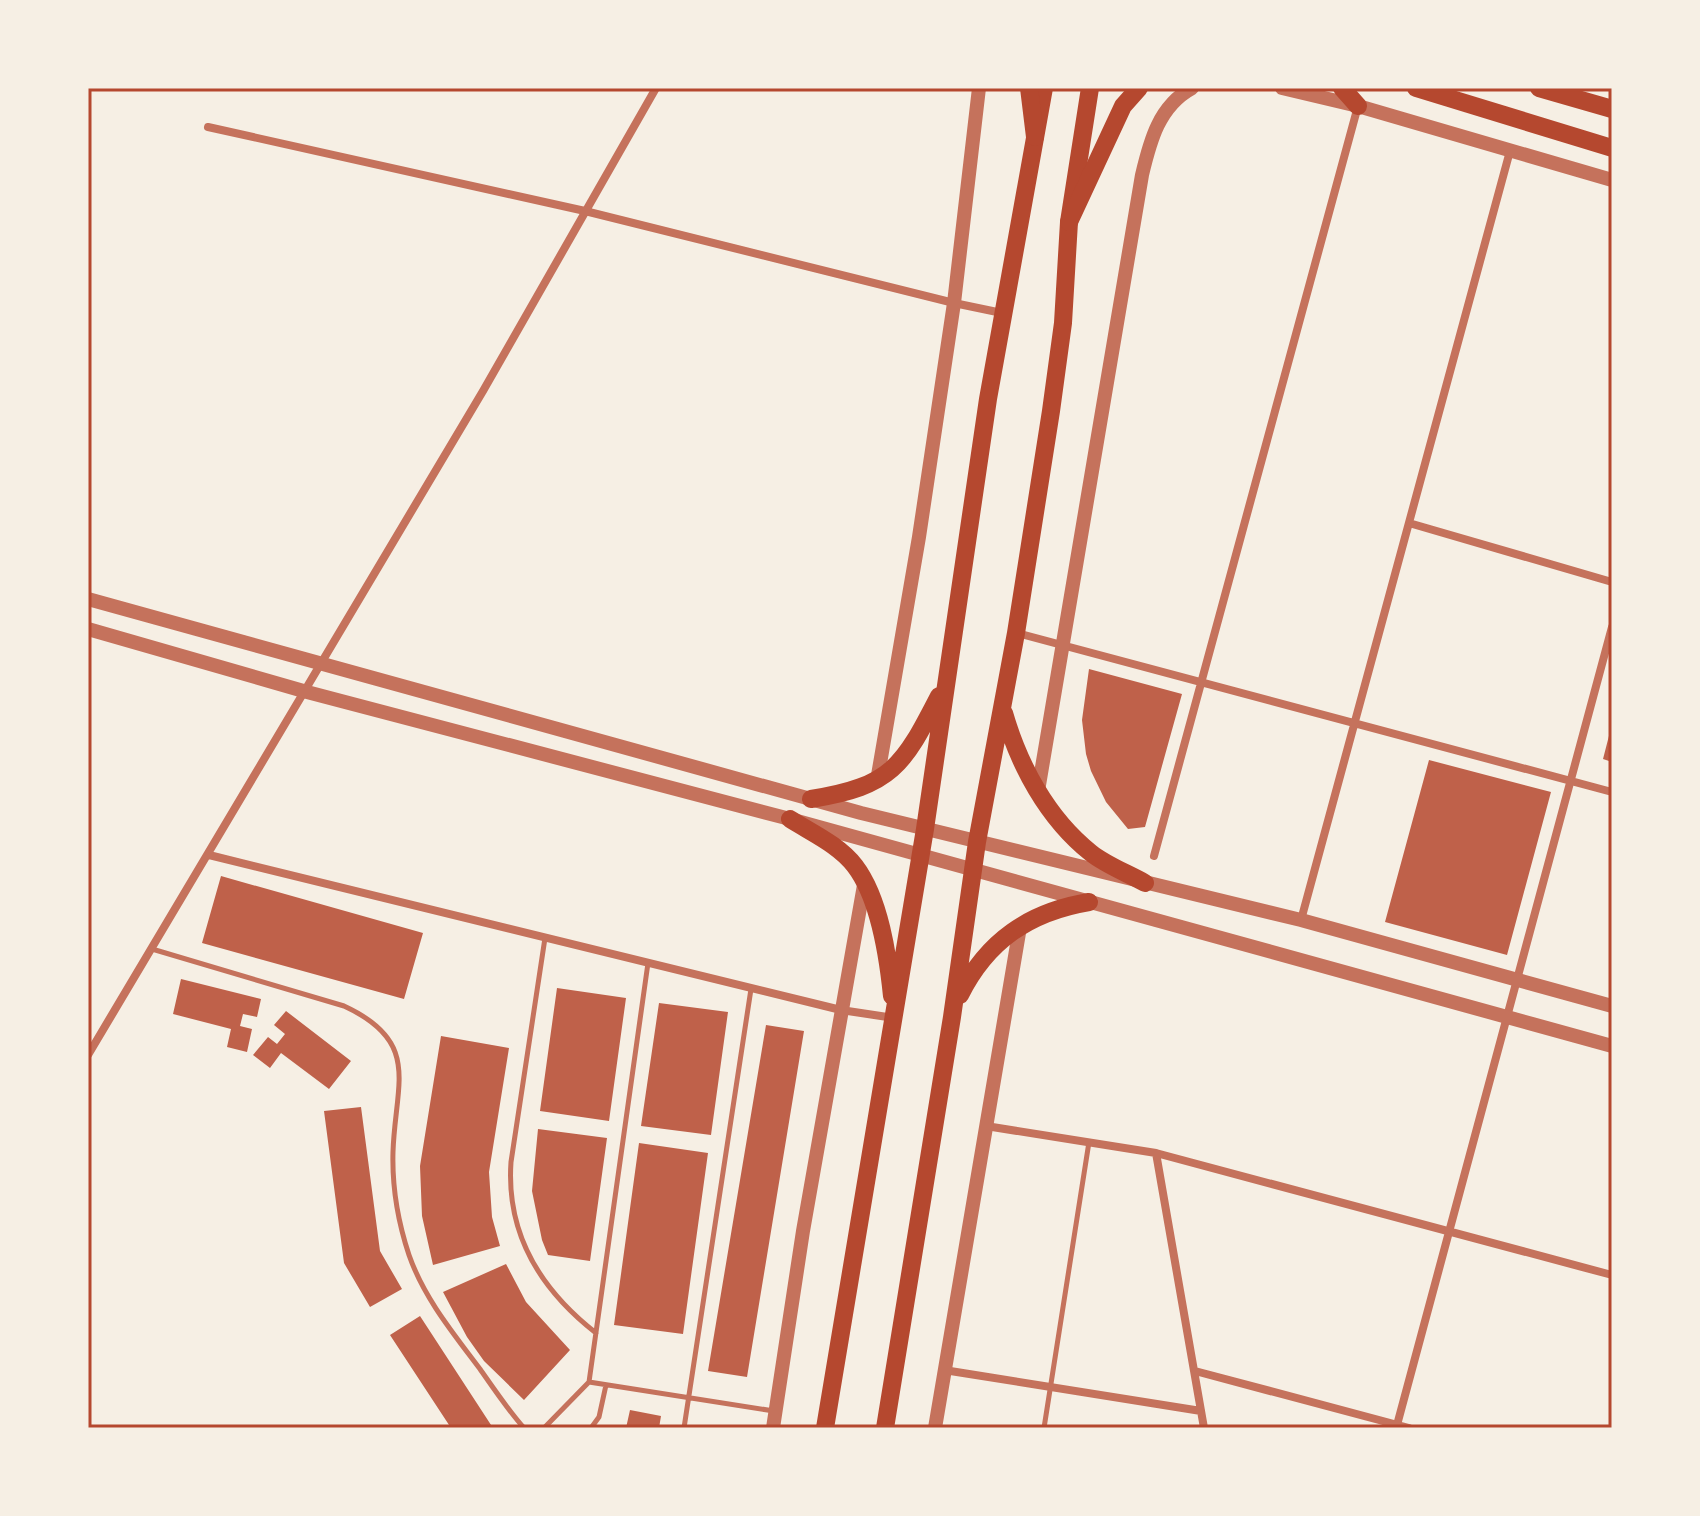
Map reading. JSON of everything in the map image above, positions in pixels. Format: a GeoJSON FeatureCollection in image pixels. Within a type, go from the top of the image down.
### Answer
{"type":"FeatureCollection","features":[{"type":"Feature","properties":{"kind":"main road"},"geometry":{"type":"LineString","coordinates":[[1029,88],[1035,137]]}},
{"type":"Feature","properties":{"kind":"main road"},"geometry":{"type":"LineString","coordinates":[[825,1428],[895,1019],[1003,313],[1044,88]]}},
{"type":"Feature","properties":{"kind":"main road"},"geometry":{"type":"LineString","coordinates":[[885,1428],[954,1008],[972,871],[1016,633],[1061,338],[1069,222],[1090,88]]}},
{"type":"Feature","properties":{"kind":"main road"},"geometry":{"type":"LineString","coordinates":[[1069,222],[1123,106],[1139,88]]}},
{"type":"Feature","properties":{"kind":"main road"},"geometry":{"type":"LineString","coordinates":[[1342,88],[1358,106]]}},
{"type":"Feature","properties":{"kind":"main road"},"geometry":{"type":"LineString","coordinates":[[1416,88],[1612,148]]}},
{"type":"Feature","properties":{"kind":"main road"},"geometry":{"type":"LineString","coordinates":[[1539,88],[1612,109]]}},
{"type":"Feature","properties":{"kind":"main road"},"geometry":{"type":"LineString","coordinates":[[811,799],[850,793],[877,781],[904,757],[920,734],[946,683]]}},
{"type":"Feature","properties":{"kind":"main road"},"geometry":{"type":"LineString","coordinates":[[1002,707],[1019,756],[1038,791],[1068,831],[1092,854],[1145,883]]}},
{"type":"Feature","properties":{"kind":"main road"},"geometry":{"type":"LineString","coordinates":[[790,819],[836,847],[856,867],[883,935],[895,1019]]}},
{"type":"Feature","properties":{"kind":"main road"},"geometry":{"type":"LineString","coordinates":[[954,1008],[976,964],[994,945],[1053,909],[1089,902]]}},
{"type":"Feature","properties":{"kind":"street"},"geometry":{"type":"LineString","coordinates":[[88,1055],[307,692],[656,88]]}},
{"type":"Feature","properties":{"kind":"street"},"geometry":{"type":"LineString","coordinates":[[877,781],[919,537],[954,303],[979,88]]}},
{"type":"Feature","properties":{"kind":"street"},"geometry":{"type":"LineString","coordinates":[[1282,88],[1358,106],[1612,180]]}},
{"type":"Feature","properties":{"kind":"street"},"geometry":{"type":"LineString","coordinates":[[1038,791],[1094,466],[1112,337],[1142,175],[1151,136],[1186,91]]}},
{"type":"Feature","properties":{"kind":"street"},"geometry":{"type":"LineString","coordinates":[[1154,856],[1358,106]]}},
{"type":"Feature","properties":{"kind":"street"},"geometry":{"type":"LineString","coordinates":[[208,127],[585,211],[1003,313]]}},
{"type":"Feature","properties":{"kind":"street"},"geometry":{"type":"LineString","coordinates":[[1301,920],[1510,151]]}},
{"type":"Feature","properties":{"kind":"street"},"geometry":{"type":"LineString","coordinates":[[1409,523],[1612,582]]}},
{"type":"Feature","properties":{"kind":"street"},"geometry":{"type":"LineString","coordinates":[[88,599],[811,799],[1301,920],[1612,1006]]}},
{"type":"Feature","properties":{"kind":"street"},"geometry":{"type":"LineString","coordinates":[[1397,1425],[1612,627]]}},
{"type":"Feature","properties":{"kind":"street"},"geometry":{"type":"LineString","coordinates":[[88,629],[307,692],[790,819],[1612,1046]]}},
{"type":"Feature","properties":{"kind":"street"},"geometry":{"type":"LineString","coordinates":[[1016,633],[1612,792]]}},
{"type":"Feature","properties":{"kind":"street"},"geometry":{"type":"LineString","coordinates":[[209,855],[841,1010],[895,1019]]}},
{"type":"Feature","properties":{"kind":"street"},"geometry":{"type":"LineString","coordinates":[[773,1428],[864,885]]}},
{"type":"Feature","properties":{"kind":"street"},"geometry":{"type":"LineString","coordinates":[[935,1428],[1020,927]]}},
{"type":"Feature","properties":{"kind":"street"},"geometry":{"type":"LineString","coordinates":[[986,1126],[1156,1153],[1612,1275]]}},
{"type":"Feature","properties":{"kind":"street"},"geometry":{"type":"LineString","coordinates":[[1156,1153],[1204,1428]]}},
{"type":"Feature","properties":{"kind":"street"},"geometry":{"type":"LineString","coordinates":[[944,1370],[1201,1411]]}},
{"type":"Feature","properties":{"kind":"street"},"geometry":{"type":"LineString","coordinates":[[1195,1371],[1409,1428]]}},
{"type":"Feature","properties":{"kind":"lane"},"geometry":{"type":"LineString","coordinates":[[545,938],[511,1162],[512,1204],[524,1248],[543,1280],[568,1309],[596,1333]]}},
{"type":"Feature","properties":{"kind":"lane"},"geometry":{"type":"LineString","coordinates":[[152,949],[344,1006],[366,1016],[384,1033],[396,1053],[401,1077],[394,1127],[394,1179],[397,1206],[410,1257],[432,1304],[524,1428]]}},
{"type":"Feature","properties":{"kind":"lane"},"geometry":{"type":"LineString","coordinates":[[544,1428],[589,1382],[648,963]]}},
{"type":"Feature","properties":{"kind":"lane"},"geometry":{"type":"LineString","coordinates":[[684,1428],[751,988]]}},
{"type":"Feature","properties":{"kind":"lane"},"geometry":{"type":"LineString","coordinates":[[1044,1428],[1089,1142]]}},
{"type":"Feature","properties":{"kind":"lane"},"geometry":{"type":"LineString","coordinates":[[589,1382],[775,1411]]}},
{"type":"Feature","properties":{"kind":"lane"},"geometry":{"type":"LineString","coordinates":[[591,1428],[599,1417],[606,1385]]}},
{"type":"Feature","properties":{"kind":"building"},"geometry":{"type":"Polygon","coordinates":[[[1089,669],[1182,694],[1145,827],[1128,829],[1106,802],[1091,771],[1082,720],[1089,669]]]}},
{"type":"Feature","properties":{"kind":"building"},"geometry":{"type":"Polygon","coordinates":[[[1612,729],[1612,762],[1603,759],[1612,729]]]}},
{"type":"Feature","properties":{"kind":"building"},"geometry":{"type":"Polygon","coordinates":[[[1429,760],[1551,792],[1507,955],[1385,922],[1429,760]]]}},
{"type":"Feature","properties":{"kind":"building"},"geometry":{"type":"Polygon","coordinates":[[[221,876],[423,933],[404,999],[202,943],[221,876]]]}},
{"type":"Feature","properties":{"kind":"building"},"geometry":{"type":"Polygon","coordinates":[[[181,979],[261,999],[257,1017],[243,1014],[240,1026],[252,1029],[247,1052],[227,1047],[231,1029],[173,1014],[181,979]]]}},
{"type":"Feature","properties":{"kind":"building"},"geometry":{"type":"Polygon","coordinates":[[[557,988],[626,998],[609,1121],[540,1111],[557,988]]]}},
{"type":"Feature","properties":{"kind":"building"},"geometry":{"type":"Polygon","coordinates":[[[659,1003],[728,1012],[711,1135],[641,1126],[659,1003]]]}},
{"type":"Feature","properties":{"kind":"building"},"geometry":{"type":"Polygon","coordinates":[[[286,1011],[351,1061],[329,1089],[281,1053],[270,1068],[253,1055],[268,1037],[277,1044],[285,1034],[274,1025],[286,1011]]]}},
{"type":"Feature","properties":{"kind":"building"},"geometry":{"type":"Polygon","coordinates":[[[766,1025],[804,1031],[747,1377],[708,1371],[766,1025]]]}},
{"type":"Feature","properties":{"kind":"building"},"geometry":{"type":"Polygon","coordinates":[[[441,1036],[509,1048],[489,1172],[492,1217],[500,1246],[433,1265],[422,1216],[420,1166],[441,1036]]]}},
{"type":"Feature","properties":{"kind":"building"},"geometry":{"type":"Polygon","coordinates":[[[361,1107],[380,1251],[402,1289],[370,1307],[344,1263],[324,1111],[361,1107]]]}},
{"type":"Feature","properties":{"kind":"building"},"geometry":{"type":"Polygon","coordinates":[[[538,1129],[607,1138],[590,1261],[548,1255],[542,1240],[532,1191],[538,1129]]]}},
{"type":"Feature","properties":{"kind":"building"},"geometry":{"type":"Polygon","coordinates":[[[639,1143],[708,1153],[683,1334],[614,1325],[639,1143]]]}},
{"type":"Feature","properties":{"kind":"building"},"geometry":{"type":"Polygon","coordinates":[[[506,1264],[526,1302],[570,1350],[524,1400],[484,1361],[443,1292],[506,1264]]]}},
{"type":"Feature","properties":{"kind":"building"},"geometry":{"type":"Polygon","coordinates":[[[420,1316],[493,1428],[451,1428],[390,1335],[420,1316]]]}},
{"type":"Feature","properties":{"kind":"building"},"geometry":{"type":"Polygon","coordinates":[[[630,1410],[661,1416],[659,1428],[626,1428],[630,1410]]]}}]}
